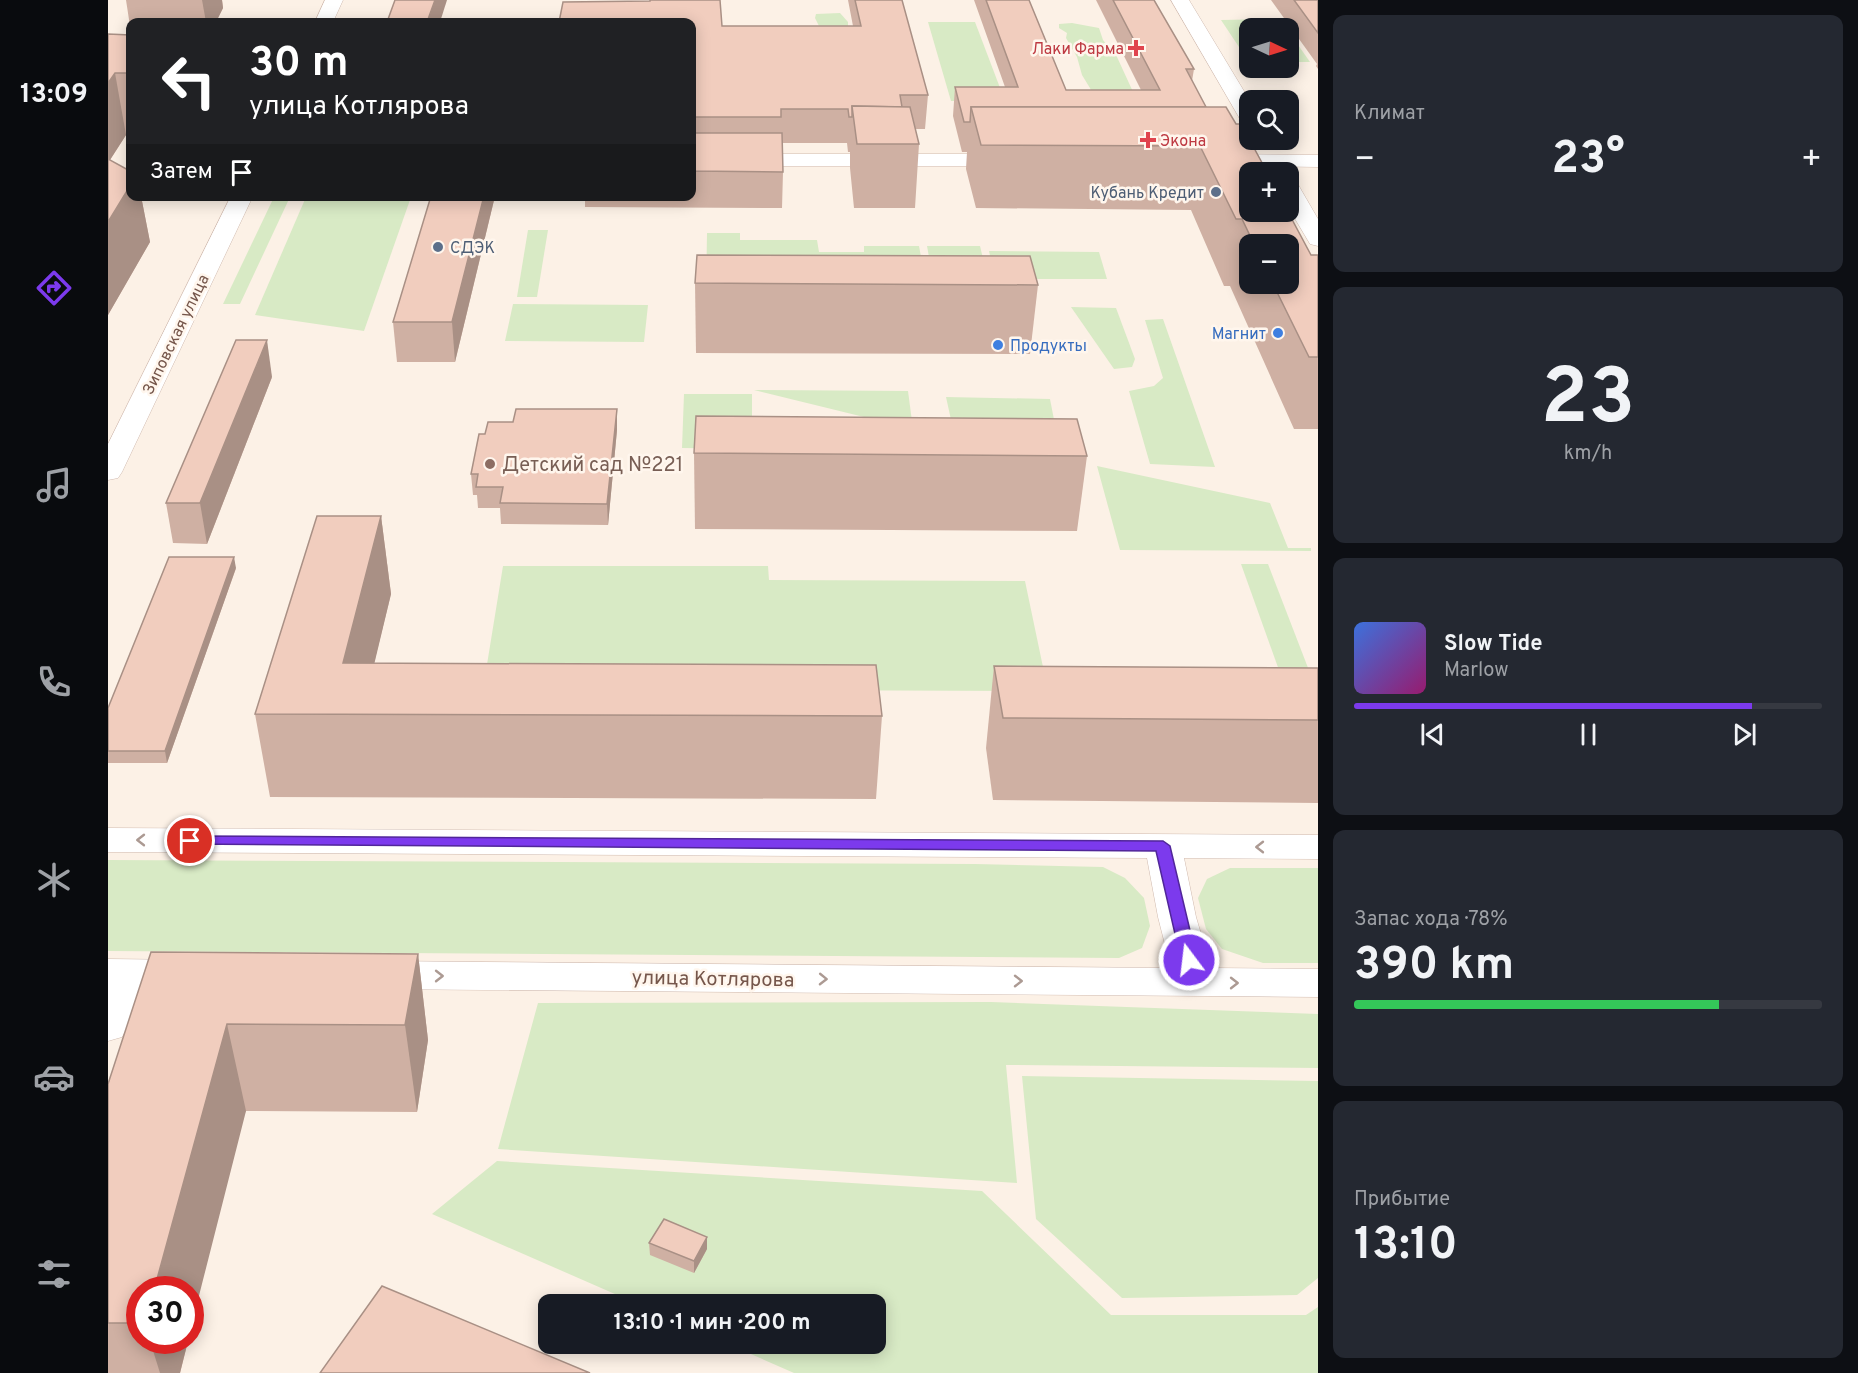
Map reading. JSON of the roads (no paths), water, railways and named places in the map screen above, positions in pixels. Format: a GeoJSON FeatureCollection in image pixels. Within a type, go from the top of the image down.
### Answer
{"type":"FeatureCollection","features":[{"type":"Feature","properties":{"kind":"street"},"geometry":{"type":"LineString","coordinates":[[326,18],[334,0]]}},
{"type":"Feature","properties":{"kind":"street"},"geometry":{"type":"LineString","coordinates":[[1180,0],[1239,100]]}},
{"type":"Feature","properties":{"kind":"street"},"geometry":{"type":"LineString","coordinates":[[696,160],[1037,160]]}},
{"type":"Feature","properties":{"kind":"street"},"geometry":{"type":"LineString","coordinates":[[1189,160],[1239,164]]}},
{"type":"Feature","properties":{"kind":"street"},"geometry":{"type":"LineString","coordinates":[[1299,164],[1318,161]]}},
{"type":"Feature","properties":{"kind":"street","name":"Зиповская улица"},"geometry":{"type":"LineString","coordinates":[[108,472],[240,201]]}},
{"type":"Feature","properties":{"kind":"street"},"geometry":{"type":"LineString","coordinates":[[1299,205],[1318,239]]}},
{"type":"Feature","properties":{"kind":"street"},"geometry":{"type":"LineString","coordinates":[[108,840],[1318,847]]}},
{"type":"Feature","properties":{"kind":"street"},"geometry":{"type":"LineString","coordinates":[[1163,846],[1177,917],[1195,982]]}},
{"type":"Feature","properties":{"kind":"street"},"geometry":{"type":"LineString","coordinates":[[108,1026],[117,973],[219,974]]}},
{"type":"Feature","properties":{"kind":"street","name":"улица Котлярова"},"geometry":{"type":"LineString","coordinates":[[337,975],[1318,983]]}},
{"type":"Feature","properties":{"kind":"place","name":"Лаки Фарма"},"geometry":{"type":"Point","coordinates":[1136,48]}},
{"type":"Feature","properties":{"kind":"place","name":"Экона"},"geometry":{"type":"Point","coordinates":[1148,140]}},
{"type":"Feature","properties":{"kind":"place","name":"Кубань Кредит"},"geometry":{"type":"Point","coordinates":[1216,192]}},
{"type":"Feature","properties":{"kind":"place","name":"СДЭК"},"geometry":{"type":"Point","coordinates":[438,247]}},
{"type":"Feature","properties":{"kind":"place","name":"Магнит"},"geometry":{"type":"Point","coordinates":[1278,333]}},
{"type":"Feature","properties":{"kind":"place","name":"Продукты"},"geometry":{"type":"Point","coordinates":[998,345]}},
{"type":"Feature","properties":{"kind":"place","name":"Детский сад №221"},"geometry":{"type":"Point","coordinates":[490,464]}}]}
